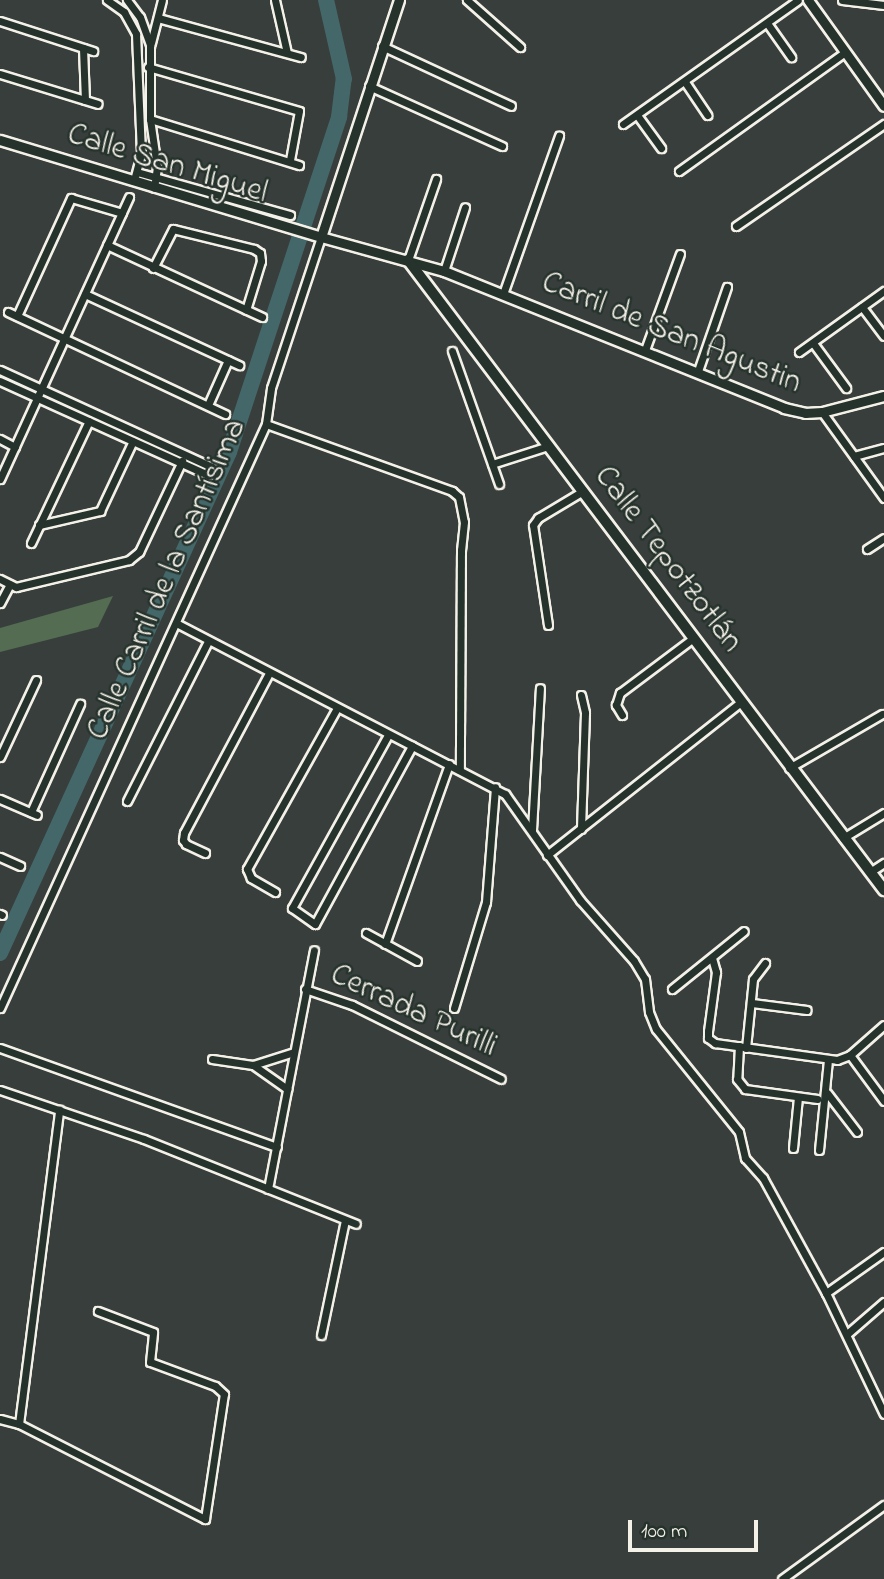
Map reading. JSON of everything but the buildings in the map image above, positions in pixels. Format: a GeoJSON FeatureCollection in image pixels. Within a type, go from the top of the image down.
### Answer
{"type":"FeatureCollection","features":[{"type":"Feature","properties":{"kind":"main road","name":"Calle Tepotzotlán"},"geometry":{"type":"LineString","coordinates":[[408,260],[789,768],[884,890]]}},
{"type":"Feature","properties":{"kind":"street"},"geometry":{"type":"LineString","coordinates":[[107,0],[124,12],[136,34],[141,154],[136,177]]}},
{"type":"Feature","properties":{"kind":"street"},"geometry":{"type":"LineString","coordinates":[[127,0],[140,17],[150,45]]}},
{"type":"Feature","properties":{"kind":"street"},"geometry":{"type":"LineString","coordinates":[[162,0],[150,45],[148,66],[155,183],[290,215]]}},
{"type":"Feature","properties":{"kind":"street"},"geometry":{"type":"LineString","coordinates":[[275,0],[287,53]]}},
{"type":"Feature","properties":{"kind":"street","name":"Calle Carril de la Santísima"},"geometry":{"type":"LineString","coordinates":[[0,1009],[178,624],[266,424],[271,388],[399,0]]}},
{"type":"Feature","properties":{"kind":"street"},"geometry":{"type":"LineString","coordinates":[[467,0],[520,47]]}},
{"type":"Feature","properties":{"kind":"street"},"geometry":{"type":"LineString","coordinates":[[623,124],[798,0]]}},
{"type":"Feature","properties":{"kind":"street"},"geometry":{"type":"LineString","coordinates":[[808,0],[884,106]]}},
{"type":"Feature","properties":{"kind":"street"},"geometry":{"type":"LineString","coordinates":[[842,0],[884,5]]}},
{"type":"Feature","properties":{"kind":"street"},"geometry":{"type":"LineString","coordinates":[[158,18],[301,57]]}},
{"type":"Feature","properties":{"kind":"street"},"geometry":{"type":"LineString","coordinates":[[0,21],[93,51]]}},
{"type":"Feature","properties":{"kind":"street"},"geometry":{"type":"LineString","coordinates":[[767,23],[792,57]]}},
{"type":"Feature","properties":{"kind":"street"},"geometry":{"type":"LineString","coordinates":[[382,46],[511,106]]}},
{"type":"Feature","properties":{"kind":"street"},"geometry":{"type":"LineString","coordinates":[[83,48],[85,100]]}},
{"type":"Feature","properties":{"kind":"street"},"geometry":{"type":"LineString","coordinates":[[679,171],[845,52]]}},
{"type":"Feature","properties":{"kind":"street"},"geometry":{"type":"LineString","coordinates":[[148,66],[299,111],[290,160]]}},
{"type":"Feature","properties":{"kind":"street"},"geometry":{"type":"LineString","coordinates":[[0,74],[98,104]]}},
{"type":"Feature","properties":{"kind":"street"},"geometry":{"type":"LineString","coordinates":[[685,82],[707,115]]}},
{"type":"Feature","properties":{"kind":"street"},"geometry":{"type":"LineString","coordinates":[[369,86],[502,146]]}},
{"type":"Feature","properties":{"kind":"street"},"geometry":{"type":"LineString","coordinates":[[638,115],[661,148]]}},
{"type":"Feature","properties":{"kind":"street"},"geometry":{"type":"LineString","coordinates":[[150,120],[290,160],[299,165]]}},
{"type":"Feature","properties":{"kind":"street"},"geometry":{"type":"LineString","coordinates":[[736,226],[884,124]]}},
{"type":"Feature","properties":{"kind":"street"},"geometry":{"type":"LineString","coordinates":[[503,294],[559,136]]}},
{"type":"Feature","properties":{"kind":"street","name":"Calle San Miguel"},"geometry":{"type":"LineString","coordinates":[[0,140],[136,177],[321,237],[408,260]]}},
{"type":"Feature","properties":{"kind":"street"},"geometry":{"type":"LineString","coordinates":[[408,260],[436,179]]}},
{"type":"Feature","properties":{"kind":"street"},"geometry":{"type":"LineString","coordinates":[[0,479],[129,197]]}},
{"type":"Feature","properties":{"kind":"street"},"geometry":{"type":"LineString","coordinates":[[17,316],[71,198],[122,213]]}},
{"type":"Feature","properties":{"kind":"street"},"geometry":{"type":"LineString","coordinates":[[444,271],[466,206]]}},
{"type":"Feature","properties":{"kind":"street"},"geometry":{"type":"LineString","coordinates":[[153,268],[173,229],[193,232],[260,253],[261,261],[246,310]]}},
{"type":"Feature","properties":{"kind":"street"},"geometry":{"type":"LineString","coordinates":[[107,245],[262,317]]}},
{"type":"Feature","properties":{"kind":"street"},"geometry":{"type":"LineString","coordinates":[[646,350],[680,254]]}},
{"type":"Feature","properties":{"kind":"street","name":"Carril de San Agustin"},"geometry":{"type":"LineString","coordinates":[[408,260],[444,271],[646,350],[784,408],[805,413],[822,412],[884,396]]}},
{"type":"Feature","properties":{"kind":"street"},"geometry":{"type":"LineString","coordinates":[[698,372],[727,286]]}},
{"type":"Feature","properties":{"kind":"street"},"geometry":{"type":"LineString","coordinates":[[799,352],[884,291]]}},
{"type":"Feature","properties":{"kind":"street"},"geometry":{"type":"LineString","coordinates":[[85,293],[239,365]]}},
{"type":"Feature","properties":{"kind":"street"},"geometry":{"type":"LineString","coordinates":[[862,307],[884,336]]}},
{"type":"Feature","properties":{"kind":"street"},"geometry":{"type":"LineString","coordinates":[[8,312],[225,414]]}},
{"type":"Feature","properties":{"kind":"street"},"geometry":{"type":"LineString","coordinates":[[813,343],[846,388]]}},
{"type":"Feature","properties":{"kind":"street"},"geometry":{"type":"LineString","coordinates":[[452,351],[499,484]]}},
{"type":"Feature","properties":{"kind":"street"},"geometry":{"type":"LineString","coordinates":[[208,405],[228,360]]}},
{"type":"Feature","properties":{"kind":"street"},"geometry":{"type":"LineString","coordinates":[[0,370],[212,467],[208,475],[0,381]]}},
{"type":"Feature","properties":{"kind":"street"},"geometry":{"type":"LineString","coordinates":[[822,412],[884,498]]}},
{"type":"Feature","properties":{"kind":"street"},"geometry":{"type":"LineString","coordinates":[[31,543],[89,421]]}},
{"type":"Feature","properties":{"kind":"street"},"geometry":{"type":"LineString","coordinates":[[266,424],[452,491],[459,497],[464,522],[461,550],[460,769]]}},
{"type":"Feature","properties":{"kind":"street"},"geometry":{"type":"LineString","coordinates":[[0,439],[15,447]]}},
{"type":"Feature","properties":{"kind":"street"},"geometry":{"type":"LineString","coordinates":[[39,526],[100,511],[133,441]]}},
{"type":"Feature","properties":{"kind":"street"},"geometry":{"type":"LineString","coordinates":[[492,464],[548,446]]}},
{"type":"Feature","properties":{"kind":"street"},"geometry":{"type":"LineString","coordinates":[[854,456],[884,448]]}},
{"type":"Feature","properties":{"kind":"street"},"geometry":{"type":"LineString","coordinates":[[0,579],[16,587],[129,560],[139,552],[185,455]]}},
{"type":"Feature","properties":{"kind":"street"},"geometry":{"type":"LineString","coordinates":[[548,625],[533,525],[538,518],[583,491]]}},
{"type":"Feature","properties":{"kind":"street"},"geometry":{"type":"LineString","coordinates":[[867,549],[884,538]]}},
{"type":"Feature","properties":{"kind":"street"},"geometry":{"type":"LineString","coordinates":[[0,603],[10,584]]}},
{"type":"Feature","properties":{"kind":"street"},"geometry":{"type":"LineString","coordinates":[[178,624],[505,794],[580,900],[635,961],[645,979],[649,1013],[656,1029],[738,1132],[745,1158],[764,1178],[826,1293],[884,1414]]}},
{"type":"Feature","properties":{"kind":"street"},"geometry":{"type":"LineString","coordinates":[[622,715],[616,705],[620,693],[692,639]]}},
{"type":"Feature","properties":{"kind":"street"},"geometry":{"type":"LineString","coordinates":[[127,801],[208,641]]}},
{"type":"Feature","properties":{"kind":"street"},"geometry":{"type":"LineString","coordinates":[[205,853],[183,840],[269,673]]}},
{"type":"Feature","properties":{"kind":"street"},"geometry":{"type":"LineString","coordinates":[[0,757],[36,680]]}},
{"type":"Feature","properties":{"kind":"street"},"geometry":{"type":"LineString","coordinates":[[532,831],[540,688]]}},
{"type":"Feature","properties":{"kind":"street"},"geometry":{"type":"LineString","coordinates":[[581,695],[585,713],[581,829]]}},
{"type":"Feature","properties":{"kind":"street"},"geometry":{"type":"LineString","coordinates":[[547,855],[741,702]]}},
{"type":"Feature","properties":{"kind":"street"},"geometry":{"type":"LineString","coordinates":[[0,799],[34,814],[80,704]]}},
{"type":"Feature","properties":{"kind":"street"},"geometry":{"type":"LineString","coordinates":[[275,892],[247,874],[337,708]]}},
{"type":"Feature","properties":{"kind":"street"},"geometry":{"type":"LineString","coordinates":[[789,768],[882,714]]}},
{"type":"Feature","properties":{"kind":"street"},"geometry":{"type":"LineString","coordinates":[[388,735],[292,912],[318,923],[412,746]]}},
{"type":"Feature","properties":{"kind":"street"},"geometry":{"type":"LineString","coordinates":[[385,944],[449,764]]}},
{"type":"Feature","properties":{"kind":"street"},"geometry":{"type":"LineString","coordinates":[[454,1008],[486,902],[495,788]]}},
{"type":"Feature","properties":{"kind":"street"},"geometry":{"type":"LineString","coordinates":[[843,838],[884,813]]}},
{"type":"Feature","properties":{"kind":"street"},"geometry":{"type":"LineString","coordinates":[[0,857],[20,866]]}},
{"type":"Feature","properties":{"kind":"street"},"geometry":{"type":"LineString","coordinates":[[870,872],[884,863]]}},
{"type":"Feature","properties":{"kind":"street"},"geometry":{"type":"LineString","coordinates":[[672,989],[744,931]]}},
{"type":"Feature","properties":{"kind":"street"},"geometry":{"type":"LineString","coordinates":[[366,933],[417,961]]}},
{"type":"Feature","properties":{"kind":"street"},"geometry":{"type":"LineString","coordinates":[[268,1189],[314,950]]}},
{"type":"Feature","properties":{"kind":"street"},"geometry":{"type":"LineString","coordinates":[[712,958],[716,972],[708,1038],[742,1047],[837,1060],[850,1055],[883,1030]]}},
{"type":"Feature","properties":{"kind":"street"},"geometry":{"type":"LineString","coordinates":[[765,962],[755,973],[737,1079],[744,1089],[817,1099]]}},
{"type":"Feature","properties":{"kind":"street","name":"Cerrada Purilli"},"geometry":{"type":"LineString","coordinates":[[305,989],[352,1005],[501,1079]]}},
{"type":"Feature","properties":{"kind":"street"},"geometry":{"type":"LineString","coordinates":[[752,1003],[807,1010]]}},
{"type":"Feature","properties":{"kind":"street"},"geometry":{"type":"LineString","coordinates":[[0,1048],[276,1147]]}},
{"type":"Feature","properties":{"kind":"street"},"geometry":{"type":"LineString","coordinates":[[212,1059],[253,1065],[294,1052]]}},
{"type":"Feature","properties":{"kind":"street"},"geometry":{"type":"LineString","coordinates":[[850,1055],[884,1101]]}},
{"type":"Feature","properties":{"kind":"street"},"geometry":{"type":"LineString","coordinates":[[819,1150],[827,1093],[828,1060]]}},
{"type":"Feature","properties":{"kind":"street"},"geometry":{"type":"LineString","coordinates":[[253,1065],[288,1089]]}},
{"type":"Feature","properties":{"kind":"street"},"geometry":{"type":"LineString","coordinates":[[0,1090],[144,1139],[356,1224]]}},
{"type":"Feature","properties":{"kind":"street"},"geometry":{"type":"LineString","coordinates":[[827,1093],[857,1132]]}},
{"type":"Feature","properties":{"kind":"street"},"geometry":{"type":"LineString","coordinates":[[793,1148],[798,1097]]}},
{"type":"Feature","properties":{"kind":"street"},"geometry":{"type":"LineString","coordinates":[[19,1424],[59,1111]]}},
{"type":"Feature","properties":{"kind":"street"},"geometry":{"type":"LineString","coordinates":[[321,1335],[345,1220]]}},
{"type":"Feature","properties":{"kind":"street"},"geometry":{"type":"LineString","coordinates":[[826,1293],[884,1252]]}},
{"type":"Feature","properties":{"kind":"street"},"geometry":{"type":"LineString","coordinates":[[847,1335],[884,1302]]}},
{"type":"Feature","properties":{"kind":"street"},"geometry":{"type":"LineString","coordinates":[[0,1419],[19,1424],[205,1519],[224,1394],[215,1386],[150,1362],[153,1332],[98,1311]]}},
{"type":"Feature","properties":{"kind":"street"},"geometry":{"type":"LineString","coordinates":[[782,1579],[884,1505]]}},
{"type":"Feature","properties":{"kind":"green space"},"geometry":{"type":"Polygon","coordinates":[[[113,596],[98,627],[0,652],[0,628],[113,596]]]}},
{"type":"Feature","properties":{"kind":"waterway"},"geometry":{"type":"LineString","coordinates":[[0,953],[229,452],[339,117],[344,79],[326,0]]}}]}
